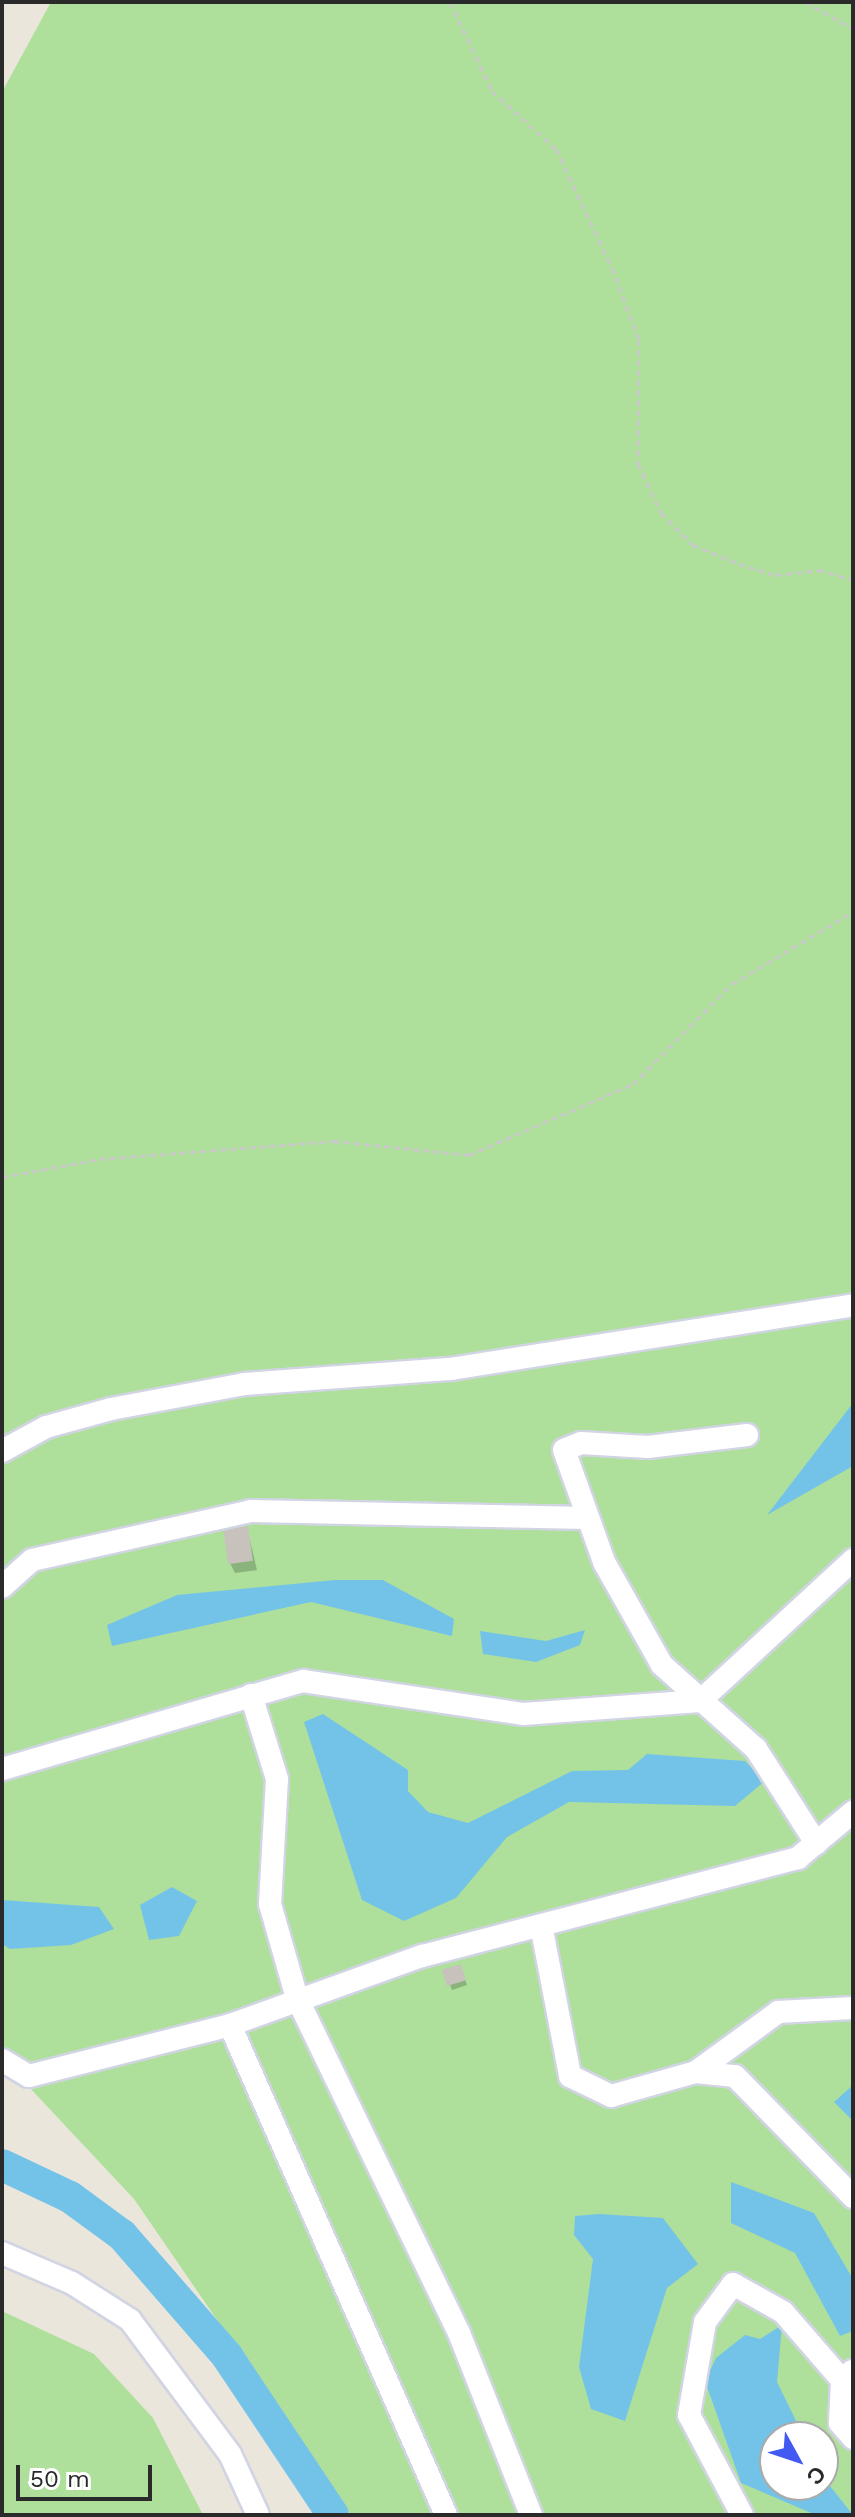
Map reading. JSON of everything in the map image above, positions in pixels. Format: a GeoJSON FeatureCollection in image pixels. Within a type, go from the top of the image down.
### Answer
{"type":"FeatureCollection","features":[{"type":"Feature","properties":{"kind":"street"},"geometry":{"type":"LineString","coordinates":[[2,1451],[46,1427],[111,1409],[245,1384],[451,1369],[853,1305]]}},
{"type":"Feature","properties":{"kind":"street"},"geometry":{"type":"LineString","coordinates":[[747,1435],[648,1447],[581,1443],[564,1450],[588,1518],[662,1665],[756,1749],[816,1843]]}},
{"type":"Feature","properties":{"kind":"street"},"geometry":{"type":"LineString","coordinates":[[2,1587],[32,1560],[251,1511],[588,1518]]}},
{"type":"Feature","properties":{"kind":"street"},"geometry":{"type":"LineString","coordinates":[[2,1769],[303,1681],[523,1714],[700,1701],[853,1560]]}},
{"type":"Feature","properties":{"kind":"street"},"geometry":{"type":"LineString","coordinates":[[251,1695],[277,1779],[270,1904],[297,1998],[459,2333],[531,2515]]}},
{"type":"Feature","properties":{"kind":"street"},"geometry":{"type":"LineString","coordinates":[[2,2060],[29,2076],[230,2025],[297,1998],[422,1956],[542,1930],[798,1858],[853,1812]]}},
{"type":"Feature","properties":{"kind":"street"},"geometry":{"type":"LineString","coordinates":[[542,1930],[570,2076],[611,2096],[696,2072],[778,2012],[853,2008]]}},
{"type":"Feature","properties":{"kind":"street"},"geometry":{"type":"LineString","coordinates":[[230,2025],[446,2515]]}},
{"type":"Feature","properties":{"kind":"street"},"geometry":{"type":"LineString","coordinates":[[696,2072],[735,2076],[853,2197]]}},
{"type":"Feature","properties":{"kind":"street"},"geometry":{"type":"LineString","coordinates":[[2,2253],[72,2283],[130,2320],[230,2454],[258,2515]]}},
{"type":"Feature","properties":{"kind":"street"},"geometry":{"type":"LineString","coordinates":[[742,2515],[689,2415],[705,2322],[733,2284],[783,2312],[847,2375],[840,2423],[853,2438]]}},
{"type":"Feature","properties":{"kind":"path"},"geometry":{"type":"LineString","coordinates":[[450,2],[492,91],[556,149],[612,268],[639,340],[638,464],[661,513],[693,545],[739,564],[776,575],[819,570],[853,580]]}},
{"type":"Feature","properties":{"kind":"path"},"geometry":{"type":"LineString","coordinates":[[806,2],[853,29]]}},
{"type":"Feature","properties":{"kind":"path"},"geometry":{"type":"LineString","coordinates":[[2,1177],[100,1159],[334,1141],[469,1155],[633,1084],[732,984],[853,912]]}},
{"type":"Feature","properties":{"kind":"green space"},"geometry":{"type":"Polygon","coordinates":[[[51,2],[853,2],[853,2515],[351,2515],[134,2199],[29,2087],[2,2074],[2,92],[51,2]]]}},
{"type":"Feature","properties":{"kind":"green space"},"geometry":{"type":"Polygon","coordinates":[[[2,2311],[94,2354],[153,2418],[203,2515],[2,2515],[2,2311]]]}},
{"type":"Feature","properties":{"kind":"water"},"geometry":{"type":"Polygon","coordinates":[[[853,1403],[853,1466],[767,1515],[853,1403]]]}},
{"type":"Feature","properties":{"kind":"water"},"geometry":{"type":"Polygon","coordinates":[[[335,1580],[383,1580],[454,1619],[452,1636],[311,1602],[112,1646],[107,1625],[177,1595],[335,1580]]]}},
{"type":"Feature","properties":{"kind":"water"},"geometry":{"type":"Polygon","coordinates":[[[585,1630],[580,1645],[536,1662],[483,1654],[480,1631],[546,1641],[585,1630]]]}},
{"type":"Feature","properties":{"kind":"water"},"geometry":{"type":"Polygon","coordinates":[[[323,1714],[408,1770],[408,1791],[428,1812],[468,1823],[572,1771],[628,1770],[647,1754],[745,1761],[765,1781],[735,1806],[569,1802],[507,1837],[456,1898],[404,1921],[362,1900],[304,1722],[323,1714]]]}},
{"type":"Feature","properties":{"kind":"water"},"geometry":{"type":"Polygon","coordinates":[[[172,1887],[197,1901],[179,1936],[149,1940],[140,1905],[172,1887]]]}},
{"type":"Feature","properties":{"kind":"water"},"geometry":{"type":"Polygon","coordinates":[[[2,1900],[99,1907],[114,1929],[71,1945],[10,1949],[2,1944],[2,1900]]]}},
{"type":"Feature","properties":{"kind":"water"},"geometry":{"type":"Polygon","coordinates":[[[853,2085],[853,2121],[834,2102],[853,2085]]]}},
{"type":"Feature","properties":{"kind":"water"},"geometry":{"type":"Polygon","coordinates":[[[731,2182],[814,2213],[853,2279],[853,2331],[840,2336],[795,2253],[731,2223],[731,2182]]]}},
{"type":"Feature","properties":{"kind":"water"},"geometry":{"type":"Polygon","coordinates":[[[599,2214],[663,2218],[698,2264],[667,2288],[625,2421],[591,2409],[579,2367],[593,2259],[574,2235],[575,2216],[599,2214]]]}},
{"type":"Feature","properties":{"kind":"water"},"geometry":{"type":"Polygon","coordinates":[[[782,2325],[777,2382],[796,2421],[759,2421],[759,2491],[741,2483],[705,2381],[716,2358],[745,2335],[760,2339],[782,2325]]]}},
{"type":"Feature","properties":{"kind":"water"},"geometry":{"type":"Polygon","coordinates":[[[839,2497],[853,2515],[816,2515],[783,2501],[839,2501],[839,2497]]]}},
{"type":"Feature","properties":{"kind":"building"},"geometry":{"type":"Polygon","coordinates":[[[248,1526],[253,1561],[228,1564],[223,1529],[248,1526]]]}},
{"type":"Feature","properties":{"kind":"building"},"geometry":{"type":"Polygon","coordinates":[[[461,1964],[466,1980],[447,1986],[442,1970],[461,1964]]]}},
{"type":"Feature","properties":{"kind":"waterway"},"geometry":{"type":"LineString","coordinates":[[2,2165],[70,2197],[122,2235],[227,2356],[333,2515]]}}]}
